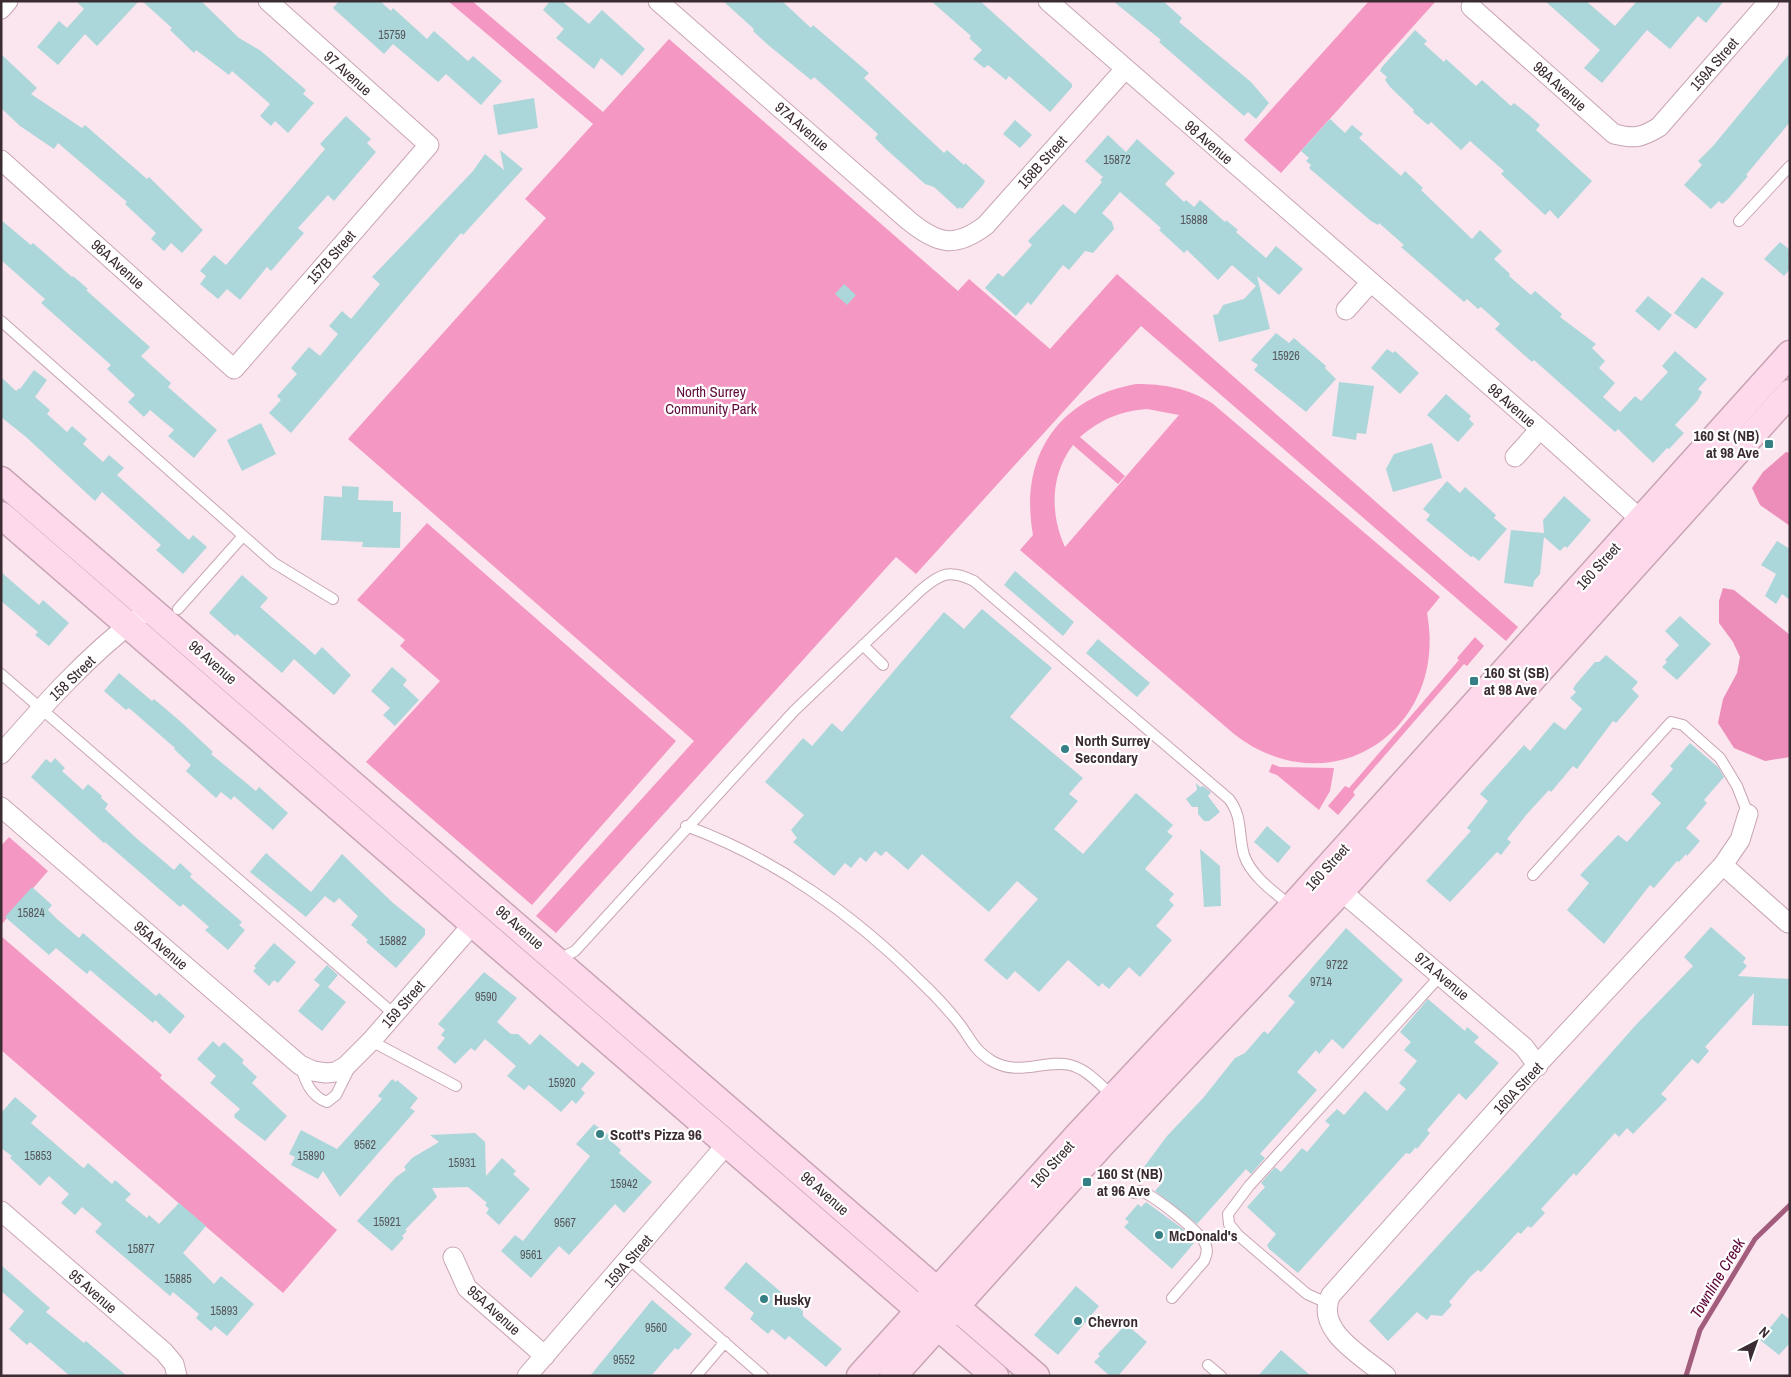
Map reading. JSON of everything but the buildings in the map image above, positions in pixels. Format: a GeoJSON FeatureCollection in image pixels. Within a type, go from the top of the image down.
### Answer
{"type":"FeatureCollection","features":[{"type":"Feature","properties":{"kind":"main road","name":"160 Street"},"geometry":{"type":"LineString","coordinates":[[860,1376],[928,1318],[1114,1096],[1292,907],[1790,354]]}},
{"type":"Feature","properties":{"kind":"main road","name":"160 Street"},"geometry":{"type":"LineString","coordinates":[[946,1297],[1096,1150],[1341,891],[1790,393]]}},
{"type":"Feature","properties":{"kind":"main road","name":"96 Avenue"},"geometry":{"type":"LineString","coordinates":[[1,480],[150,609],[545,961],[946,1297],[1036,1376]]}},
{"type":"Feature","properties":{"kind":"main road","name":"96 Avenue"},"geometry":{"type":"LineString","coordinates":[[1,515],[995,1376]]}},
{"type":"Feature","properties":{"kind":"main road","name":"160 Street"},"geometry":{"type":"LineString","coordinates":[[893,1376],[928,1318]]}},
{"type":"Feature","properties":{"kind":"street"},"geometry":{"type":"LineString","coordinates":[[1,9],[8,1]]}},
{"type":"Feature","properties":{"kind":"street","name":"97 Avenue"},"geometry":{"type":"LineString","coordinates":[[268,1],[429,145]]}},
{"type":"Feature","properties":{"kind":"street","name":"97A Avenue"},"geometry":{"type":"LineString","coordinates":[[658,1],[914,225],[934,239],[950,241]]}},
{"type":"Feature","properties":{"kind":"street","name":"98 Avenue"},"geometry":{"type":"LineString","coordinates":[[1048,1],[1540,429],[1660,537]]}},
{"type":"Feature","properties":{"kind":"street","name":"159A Street"},"geometry":{"type":"LineString","coordinates":[[1659,127],[1769,1]]}},
{"type":"Feature","properties":{"kind":"street","name":"98A Avenue"},"geometry":{"type":"LineString","coordinates":[[1470,7],[1614,134],[1628,138],[1644,136],[1659,127]]}},
{"type":"Feature","properties":{"kind":"street","name":"158B Street"},"geometry":{"type":"LineString","coordinates":[[950,241],[967,238],[986,225],[1125,69]]}},
{"type":"Feature","properties":{"kind":"street","name":"157B Street"},"geometry":{"type":"LineString","coordinates":[[234,369],[429,145]]}},
{"type":"Feature","properties":{"kind":"street","name":"96A Avenue"},"geometry":{"type":"LineString","coordinates":[[1,160],[234,369]]}},
{"type":"Feature","properties":{"kind":"street"},"geometry":{"type":"LineString","coordinates":[[1346,310],[1371,282]]}},
{"type":"Feature","properties":{"kind":"street","name":"98 Avenue"},"geometry":{"type":"LineString","coordinates":[[1516,457],[1540,429]]}},
{"type":"Feature","properties":{"kind":"street","name":"158 Street"},"geometry":{"type":"LineString","coordinates":[[1,754],[40,708],[129,625],[150,609]]}},
{"type":"Feature","properties":{"kind":"street","name":"95A Avenue"},"geometry":{"type":"LineString","coordinates":[[1,807],[300,1065],[314,1071],[326,1073]]}},
{"type":"Feature","properties":{"kind":"street","name":"160A Street"},"geometry":{"type":"LineString","coordinates":[[1328,1310],[1338,1286],[1723,864],[1740,840],[1748,814]]}},
{"type":"Feature","properties":{"kind":"street"},"geometry":{"type":"LineString","coordinates":[[1723,864],[1788,923]]}},
{"type":"Feature","properties":{"kind":"street","name":"97A Avenue"},"geometry":{"type":"LineString","coordinates":[[1341,891],[1524,1047],[1538,1066]]}},
{"type":"Feature","properties":{"kind":"street","name":"159 Street"},"geometry":{"type":"LineString","coordinates":[[326,1073],[336,1072],[371,1041],[473,924]]}},
{"type":"Feature","properties":{"kind":"street","name":"159A Street"},"geometry":{"type":"LineString","coordinates":[[528,1376],[726,1144]]}},
{"type":"Feature","properties":{"kind":"street","name":"95 Avenue"},"geometry":{"type":"LineString","coordinates":[[1,1211],[164,1352],[174,1364],[177,1376]]}},
{"type":"Feature","properties":{"kind":"street","name":"95A Avenue"},"geometry":{"type":"LineString","coordinates":[[453,1257],[468,1288],[545,1356]]}},
{"type":"Feature","properties":{"kind":"street"},"geometry":{"type":"LineString","coordinates":[[1328,1310],[1340,1337],[1386,1376]]}},
{"type":"Feature","properties":{"kind":"lane"},"geometry":{"type":"LineString","coordinates":[[1739,221],[1790,166]]}},
{"type":"Feature","properties":{"kind":"lane"},"geometry":{"type":"LineString","coordinates":[[1,321],[274,563],[332,599]]}},
{"type":"Feature","properties":{"kind":"lane"},"geometry":{"type":"LineString","coordinates":[[178,609],[243,536]]}},
{"type":"Feature","properties":{"kind":"lane"},"geometry":{"type":"LineString","coordinates":[[496,944],[545,961],[574,951],[686,826],[794,711],[934,580],[949,573],[961,574],[974,581],[1229,799],[1237,809],[1243,850],[1251,870],[1292,907]]}},
{"type":"Feature","properties":{"kind":"lane"},"geometry":{"type":"LineString","coordinates":[[863,645],[883,664]]}},
{"type":"Feature","properties":{"kind":"lane"},"geometry":{"type":"LineString","coordinates":[[1,674],[394,1014]]}},
{"type":"Feature","properties":{"kind":"lane"},"geometry":{"type":"LineString","coordinates":[[1533,875],[1671,722],[1683,725],[1720,758],[1737,786],[1748,814]]}},
{"type":"Feature","properties":{"kind":"lane"},"geometry":{"type":"LineString","coordinates":[[686,826],[727,842],[763,862],[846,917],[919,979],[957,1020],[968,1038],[991,1061],[1012,1068],[1069,1065],[1088,1074],[1114,1096]]}},
{"type":"Feature","properties":{"kind":"lane"},"geometry":{"type":"LineString","coordinates":[[1328,1310],[1238,1235],[1229,1224],[1228,1214],[1250,1186],[1441,975]]}},
{"type":"Feature","properties":{"kind":"lane"},"geometry":{"type":"LineString","coordinates":[[371,1041],[456,1086]]}},
{"type":"Feature","properties":{"kind":"lane"},"geometry":{"type":"LineString","coordinates":[[300,1065],[309,1088],[316,1096],[327,1102],[336,1095],[354,1058]]}},
{"type":"Feature","properties":{"kind":"lane"},"geometry":{"type":"LineString","coordinates":[[1134,1193],[1141,1191],[1152,1196],[1199,1236],[1206,1246],[1207,1255],[1204,1261],[1172,1298]]}},
{"type":"Feature","properties":{"kind":"lane"},"geometry":{"type":"LineString","coordinates":[[629,1259],[763,1376]]}},
{"type":"Feature","properties":{"kind":"lane"},"geometry":{"type":"LineString","coordinates":[[696,1376],[725,1342]]}},
{"type":"Feature","properties":{"kind":"lane"},"geometry":{"type":"LineString","coordinates":[[1208,1365],[1221,1376]]}},
{"type":"Feature","properties":{"kind":"green space","name":"North Surrey Community Park"},"geometry":{"type":"Polygon","coordinates":[[[448,1],[472,1],[603,112],[669,39],[958,291],[969,279],[1050,349],[1117,274],[1518,627],[1506,641],[1141,326],[916,574],[896,557],[556,933],[536,916],[694,741],[348,439],[546,218],[525,199],[593,124],[448,1]]]}},
{"type":"Feature","properties":{"kind":"green space"},"geometry":{"type":"Polygon","coordinates":[[[1369,1],[1436,1],[1281,173],[1244,140],[1369,1]]]}},
{"type":"Feature","properties":{"kind":"green space"},"geometry":{"type":"Polygon","coordinates":[[[1136,384],[1157,385],[1185,390],[1212,403],[1440,597],[1427,613],[1429,655],[1420,692],[1401,722],[1375,746],[1343,760],[1308,763],[1271,755],[1234,734],[1020,550],[1033,535],[1030,507],[1032,480],[1039,457],[1050,436],[1065,417],[1085,403],[1109,391],[1136,384]],[[1147,409],[1120,414],[1096,425],[1080,437],[1125,476],[1118,484],[1073,445],[1065,457],[1056,482],[1055,508],[1060,534],[1065,547],[1179,415],[1147,409]]]}},
{"type":"Feature","properties":{"kind":"green space"},"geometry":{"type":"Polygon","coordinates":[[[427,523],[676,741],[532,905],[366,762],[440,681],[400,646],[405,640],[357,600],[427,523]]]}},
{"type":"Feature","properties":{"kind":"green space"},"geometry":{"type":"Polygon","coordinates":[[[1475,637],[1484,646],[1467,666],[1464,664],[1353,792],[1355,795],[1338,815],[1328,806],[1345,786],[1349,788],[1459,660],[1457,658],[1475,637]]]}},
{"type":"Feature","properties":{"kind":"green space"},"geometry":{"type":"Polygon","coordinates":[[[1272,764],[1280,767],[1334,768],[1330,791],[1319,810],[1277,775],[1269,772],[1272,764]]]}},
{"type":"Feature","properties":{"kind":"green space"},"geometry":{"type":"Polygon","coordinates":[[[9,837],[48,871],[1,925],[1,846],[9,837]]]}},
{"type":"Feature","properties":{"kind":"green space"},"geometry":{"type":"Polygon","coordinates":[[[1,936],[162,1075],[160,1078],[337,1230],[283,1293],[1,1050],[1,936]]]}},
{"type":"Feature","properties":{"kind":"shaded area"},"geometry":{"type":"Polygon","coordinates":[[[1786,452],[1790,453],[1790,526],[1760,505],[1752,488],[1763,472],[1786,452]]]}},
{"type":"Feature","properties":{"kind":"shaded area"},"geometry":{"type":"Polygon","coordinates":[[[1723,588],[1734,590],[1790,635],[1790,757],[1765,761],[1734,748],[1718,723],[1723,699],[1737,673],[1740,657],[1733,642],[1719,623],[1719,601],[1723,588]]]}},
{"type":"Feature","properties":{"kind":"waterway","name":"Townline Creek"},"geometry":{"type":"LineString","coordinates":[[1686,1376],[1700,1330],[1755,1239],[1790,1205]]}},
{"type":"Feature","properties":{"kind":"place","name":"160 St (NB) at 98 Ave"},"geometry":{"type":"Point","coordinates":[1769,444]}},
{"type":"Feature","properties":{"kind":"place","name":"160 St (SB) at 98 Ave"},"geometry":{"type":"Point","coordinates":[1474,681]}},
{"type":"Feature","properties":{"kind":"place","name":"North Surrey Secondary"},"geometry":{"type":"Point","coordinates":[1065,749]}},
{"type":"Feature","properties":{"kind":"place","name":"Scott's Pizza 96"},"geometry":{"type":"Point","coordinates":[600,1134]}},
{"type":"Feature","properties":{"kind":"place","name":"160 St (NB) at 96 Ave"},"geometry":{"type":"Point","coordinates":[1087,1182]}},
{"type":"Feature","properties":{"kind":"place","name":"McDonald's"},"geometry":{"type":"Point","coordinates":[1159,1235]}},
{"type":"Feature","properties":{"kind":"place","name":"Husky"},"geometry":{"type":"Point","coordinates":[764,1299]}},
{"type":"Feature","properties":{"kind":"place","name":"Chevron"},"geometry":{"type":"Point","coordinates":[1078,1321]}}]}
